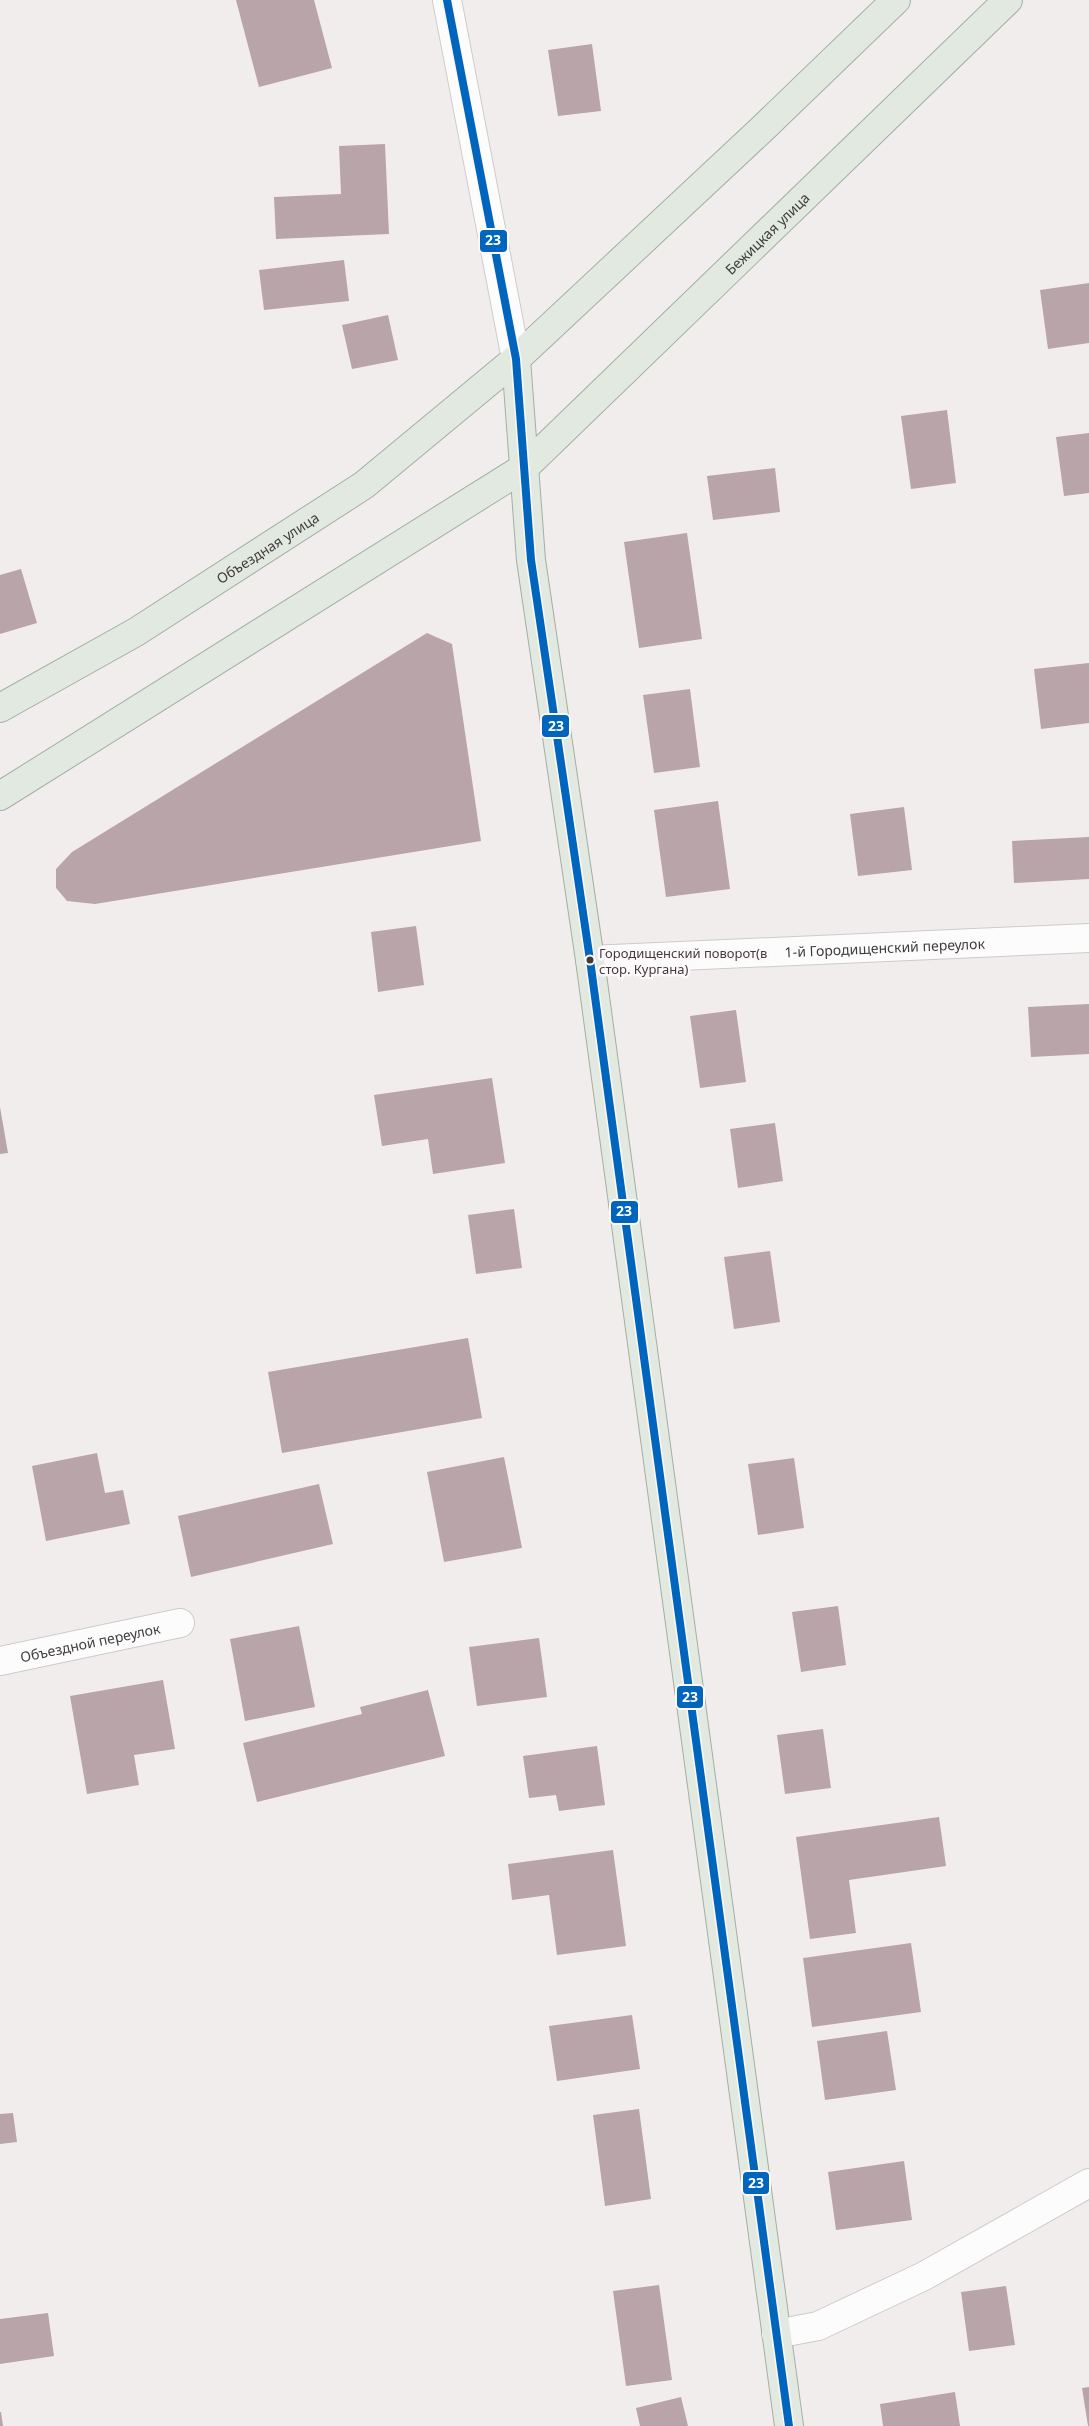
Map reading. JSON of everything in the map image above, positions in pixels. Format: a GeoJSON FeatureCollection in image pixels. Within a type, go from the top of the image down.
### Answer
{"type":"FeatureCollection","features":[{"type":"Feature","properties":{"kind":"main road"},"geometry":{"type":"LineString","coordinates":[[789,2426],[590,960],[531,560],[516,358],[761,130],[896,0]]}},
{"type":"Feature","properties":{"kind":"main road","name":"Бежицкая улица"},"geometry":{"type":"LineString","coordinates":[[525,467],[1008,0]]}},
{"type":"Feature","properties":{"kind":"main road","name":"Объездная улица"},"geometry":{"type":"LineString","coordinates":[[0,708],[136,632],[364,485],[516,358]]}},
{"type":"Feature","properties":{"kind":"main road"},"geometry":{"type":"LineString","coordinates":[[0,796],[525,467]]}},
{"type":"Feature","properties":{"kind":"street"},"geometry":{"type":"LineString","coordinates":[[447,0],[516,358]]}},
{"type":"Feature","properties":{"kind":"street","name":"1-й Городищенский переулок"},"geometry":{"type":"LineString","coordinates":[[590,960],[1089,938]]}},
{"type":"Feature","properties":{"kind":"street","name":"Объездной переулок"},"geometry":{"type":"LineString","coordinates":[[0,1661],[180,1623]]}},
{"type":"Feature","properties":{"kind":"street"},"geometry":{"type":"LineString","coordinates":[[776,2334],[818,2326],[924,2276],[1089,2183]]}},
{"type":"Feature","properties":{"kind":"building"},"geometry":{"type":"Polygon","coordinates":[[[236,0],[314,0],[332,68],[259,87],[236,0]]]}},
{"type":"Feature","properties":{"kind":"building"},"geometry":{"type":"Polygon","coordinates":[[[592,44],[601,111],[558,116],[548,50],[592,44]]]}},
{"type":"Feature","properties":{"kind":"building"},"geometry":{"type":"Polygon","coordinates":[[[385,144],[389,234],[276,239],[274,197],[341,194],[339,146],[385,144]]]}},
{"type":"Feature","properties":{"kind":"building"},"geometry":{"type":"Polygon","coordinates":[[[344,260],[349,301],[264,310],[259,270],[344,260]]]}},
{"type":"Feature","properties":{"kind":"building"},"geometry":{"type":"Polygon","coordinates":[[[1089,283],[1089,343],[1048,349],[1040,290],[1089,283]]]}},
{"type":"Feature","properties":{"kind":"building"},"geometry":{"type":"Polygon","coordinates":[[[388,315],[398,360],[352,369],[342,325],[388,315]]]}},
{"type":"Feature","properties":{"kind":"building"},"geometry":{"type":"Polygon","coordinates":[[[947,410],[956,483],[911,489],[901,416],[947,410]]]}},
{"type":"Feature","properties":{"kind":"building"},"geometry":{"type":"Polygon","coordinates":[[[1089,433],[1089,493],[1064,496],[1056,437],[1089,433]]]}},
{"type":"Feature","properties":{"kind":"building"},"geometry":{"type":"Polygon","coordinates":[[[775,468],[780,512],[713,520],[707,476],[775,468]]]}},
{"type":"Feature","properties":{"kind":"building"},"geometry":{"type":"Polygon","coordinates":[[[687,533],[702,639],[639,648],[624,542],[687,533]]]}},
{"type":"Feature","properties":{"kind":"building"},"geometry":{"type":"Polygon","coordinates":[[[21,569],[37,623],[0,634],[0,575],[21,569]]]}},
{"type":"Feature","properties":{"kind":"building"},"geometry":{"type":"Polygon","coordinates":[[[427,633],[452,644],[481,841],[95,904],[67,901],[56,888],[56,869],[72,852],[427,633]]]}},
{"type":"Feature","properties":{"kind":"building"},"geometry":{"type":"Polygon","coordinates":[[[1089,663],[1089,723],[1041,729],[1034,669],[1089,663]]]}},
{"type":"Feature","properties":{"kind":"building"},"geometry":{"type":"Polygon","coordinates":[[[690,689],[700,767],[654,773],[643,695],[690,689]]]}},
{"type":"Feature","properties":{"kind":"building"},"geometry":{"type":"Polygon","coordinates":[[[718,801],[730,889],[666,897],[654,810],[718,801]]]}},
{"type":"Feature","properties":{"kind":"building"},"geometry":{"type":"Polygon","coordinates":[[[904,807],[912,870],[858,876],[850,814],[904,807]]]}},
{"type":"Feature","properties":{"kind":"building"},"geometry":{"type":"Polygon","coordinates":[[[1089,837],[1089,879],[1014,883],[1012,841],[1089,837]]]}},
{"type":"Feature","properties":{"kind":"building"},"geometry":{"type":"Polygon","coordinates":[[[416,926],[424,985],[378,992],[371,932],[416,926]]]}},
{"type":"Feature","properties":{"kind":"building"},"geometry":{"type":"Polygon","coordinates":[[[1089,1004],[1089,1054],[1031,1057],[1028,1007],[1089,1004]]]}},
{"type":"Feature","properties":{"kind":"building"},"geometry":{"type":"Polygon","coordinates":[[[736,1010],[746,1082],[700,1088],[690,1016],[736,1010]]]}},
{"type":"Feature","properties":{"kind":"building"},"geometry":{"type":"Polygon","coordinates":[[[492,1078],[505,1163],[433,1174],[428,1139],[382,1146],[374,1095],[492,1078]]]}},
{"type":"Feature","properties":{"kind":"building"},"geometry":{"type":"Polygon","coordinates":[[[0,1107],[8,1153],[0,1154],[0,1107]]]}},
{"type":"Feature","properties":{"kind":"building"},"geometry":{"type":"Polygon","coordinates":[[[775,1123],[783,1181],[738,1188],[730,1129],[775,1123]]]}},
{"type":"Feature","properties":{"kind":"building"},"geometry":{"type":"Polygon","coordinates":[[[514,1209],[522,1268],[476,1274],[468,1215],[514,1209]]]}},
{"type":"Feature","properties":{"kind":"building"},"geometry":{"type":"Polygon","coordinates":[[[770,1251],[780,1322],[734,1329],[724,1257],[770,1251]]]}},
{"type":"Feature","properties":{"kind":"building"},"geometry":{"type":"Polygon","coordinates":[[[468,1338],[482,1418],[282,1453],[268,1372],[468,1338]]]}},
{"type":"Feature","properties":{"kind":"building"},"geometry":{"type":"Polygon","coordinates":[[[97,1453],[105,1493],[123,1490],[130,1524],[46,1541],[32,1466],[97,1453]]]}},
{"type":"Feature","properties":{"kind":"building"},"geometry":{"type":"Polygon","coordinates":[[[504,1457],[522,1548],[444,1562],[427,1472],[504,1457]]]}},
{"type":"Feature","properties":{"kind":"building"},"geometry":{"type":"Polygon","coordinates":[[[794,1458],[804,1528],[758,1535],[748,1464],[794,1458]]]}},
{"type":"Feature","properties":{"kind":"building"},"geometry":{"type":"Polygon","coordinates":[[[319,1484],[333,1544],[191,1577],[178,1516],[319,1484]]]}},
{"type":"Feature","properties":{"kind":"building"},"geometry":{"type":"Polygon","coordinates":[[[838,1606],[846,1665],[801,1672],[792,1612],[838,1606]]]}},
{"type":"Feature","properties":{"kind":"building"},"geometry":{"type":"Polygon","coordinates":[[[299,1626],[315,1707],[245,1721],[230,1639],[299,1626]]]}},
{"type":"Feature","properties":{"kind":"building"},"geometry":{"type":"Polygon","coordinates":[[[539,1638],[547,1697],[477,1706],[469,1647],[539,1638]]]}},
{"type":"Feature","properties":{"kind":"building"},"geometry":{"type":"Polygon","coordinates":[[[163,1680],[175,1749],[134,1755],[139,1785],[87,1794],[70,1696],[163,1680]]]}},
{"type":"Feature","properties":{"kind":"building"},"geometry":{"type":"Polygon","coordinates":[[[428,1690],[445,1756],[257,1802],[243,1743],[362,1714],[360,1707],[428,1690]]]}},
{"type":"Feature","properties":{"kind":"building"},"geometry":{"type":"Polygon","coordinates":[[[823,1729],[831,1788],[785,1794],[777,1735],[823,1729]]]}},
{"type":"Feature","properties":{"kind":"building"},"geometry":{"type":"Polygon","coordinates":[[[597,1746],[605,1805],[559,1811],[556,1795],[529,1798],[523,1756],[597,1746]]]}},
{"type":"Feature","properties":{"kind":"building"},"geometry":{"type":"Polygon","coordinates":[[[939,1817],[946,1866],[849,1880],[856,1933],[810,1939],[796,1837],[939,1817]]]}},
{"type":"Feature","properties":{"kind":"building"},"geometry":{"type":"Polygon","coordinates":[[[613,1850],[626,1946],[557,1955],[549,1895],[512,1900],[508,1864],[613,1850]]]}},
{"type":"Feature","properties":{"kind":"building"},"geometry":{"type":"Polygon","coordinates":[[[911,1943],[921,2012],[812,2027],[803,1958],[911,1943]]]}},
{"type":"Feature","properties":{"kind":"building"},"geometry":{"type":"Polygon","coordinates":[[[632,2015],[640,2069],[557,2081],[549,2026],[632,2015]]]}},
{"type":"Feature","properties":{"kind":"building"},"geometry":{"type":"Polygon","coordinates":[[[887,2031],[896,2090],[825,2100],[817,2041],[887,2031]]]}},
{"type":"Feature","properties":{"kind":"building"},"geometry":{"type":"Polygon","coordinates":[[[639,2109],[651,2199],[605,2206],[593,2115],[639,2109]]]}},
{"type":"Feature","properties":{"kind":"building"},"geometry":{"type":"Polygon","coordinates":[[[13,2113],[17,2142],[0,2144],[0,2114],[13,2113]]]}},
{"type":"Feature","properties":{"kind":"building"},"geometry":{"type":"Polygon","coordinates":[[[904,2161],[912,2220],[836,2230],[828,2172],[904,2161]]]}},
{"type":"Feature","properties":{"kind":"building"},"geometry":{"type":"Polygon","coordinates":[[[659,2285],[672,2380],[626,2386],[613,2291],[659,2285]]]}},
{"type":"Feature","properties":{"kind":"building"},"geometry":{"type":"Polygon","coordinates":[[[1006,2286],[1015,2345],[969,2351],[961,2292],[1006,2286]]]}},
{"type":"Feature","properties":{"kind":"building"},"geometry":{"type":"Polygon","coordinates":[[[48,2313],[54,2356],[0,2364],[0,2319],[48,2313]]]}},
{"type":"Feature","properties":{"kind":"building"},"geometry":{"type":"Polygon","coordinates":[[[1089,2387],[1089,2426],[1088,2426],[1082,2388],[1089,2387]]]}},
{"type":"Feature","properties":{"kind":"building"},"geometry":{"type":"Polygon","coordinates":[[[955,2392],[960,2426],[883,2426],[880,2404],[955,2392]]]}},
{"type":"Feature","properties":{"kind":"building"},"geometry":{"type":"Polygon","coordinates":[[[681,2397],[688,2426],[640,2426],[636,2408],[681,2397]]]}},
{"type":"Feature","properties":{"kind":"building"},"geometry":{"type":"Polygon","coordinates":[[[1,2412],[3,2426],[0,2426],[1,2412]]]}},
{"type":"Feature","properties":{"kind":"transit line","name":"23"},"geometry":{"type":"LineString","coordinates":[[447,0],[516,359],[531,560],[590,960],[789,2426]]}},
{"type":"Feature","properties":{"kind":"place","name":"Городищенский поворот(в стор. Кургана)"},"geometry":{"type":"Point","coordinates":[590,960]}}]}
